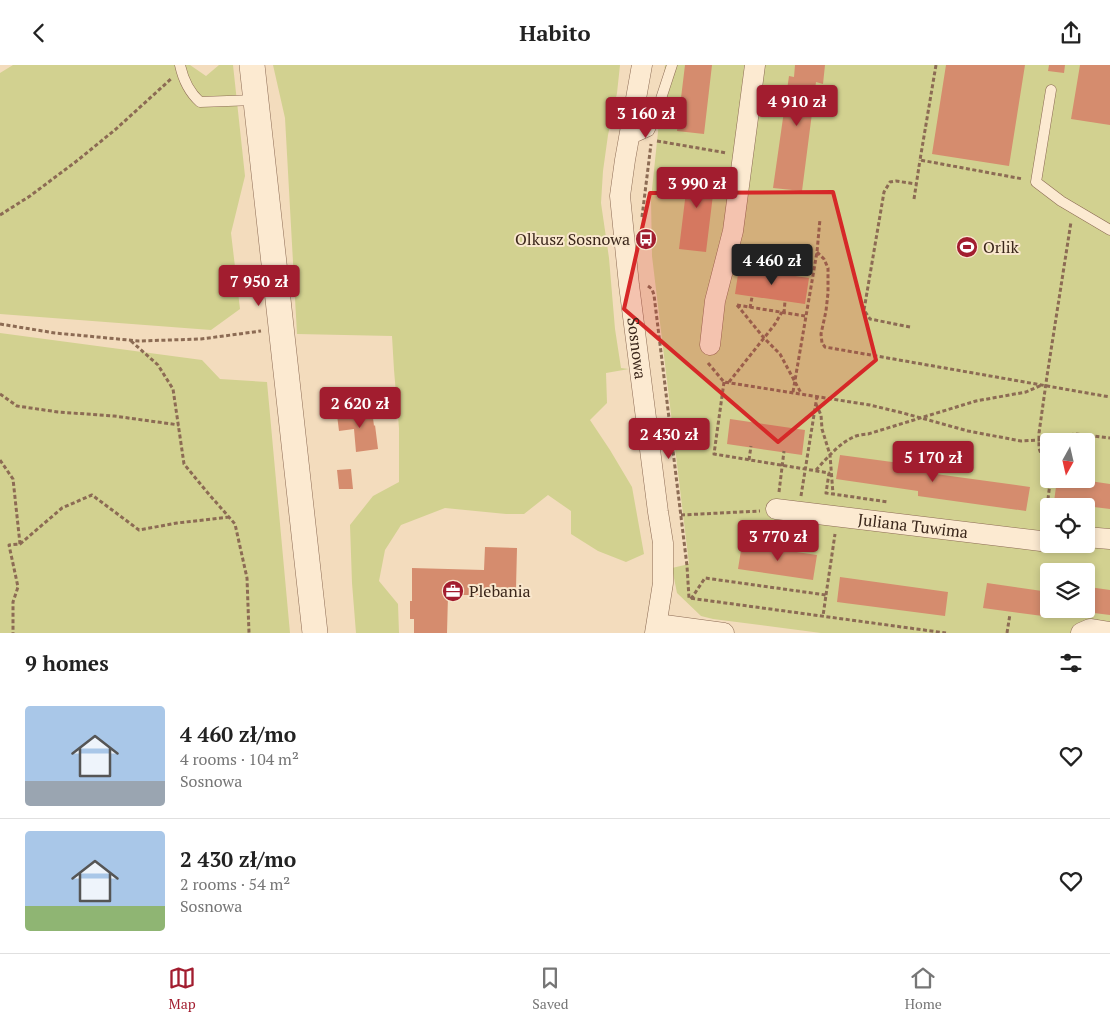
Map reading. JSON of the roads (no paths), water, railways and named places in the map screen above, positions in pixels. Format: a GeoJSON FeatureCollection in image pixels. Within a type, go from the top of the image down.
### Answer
{"type":"FeatureCollection","features":[{"type":"Feature","properties":{"kind":"street"},"geometry":{"type":"LineString","coordinates":[[252,65],[315,633]]}},
{"type":"Feature","properties":{"kind":"street","name":"Sosnowa"},"geometry":{"type":"LineString","coordinates":[[642,65],[620,196],[629,285],[663,543],[663,583],[656,628]]}},
{"type":"Feature","properties":{"kind":"street"},"geometry":{"type":"LineString","coordinates":[[710,345],[715,301],[733,231],[754,65]]}},
{"type":"Feature","properties":{"kind":"street","name":"Juliana Tuwima"},"geometry":{"type":"LineString","coordinates":[[776,509],[1040,541]]}},
{"type":"Feature","properties":{"kind":"street"},"geometry":{"type":"LineString","coordinates":[[1095,538],[1110,539]]}},
{"type":"Feature","properties":{"kind":"street"},"geometry":{"type":"LineString","coordinates":[[656,628],[724,633]]}},
{"type":"Feature","properties":{"kind":"street"},"geometry":{"type":"LineString","coordinates":[[1081,633],[1090,629],[1110,632]]}},
{"type":"Feature","properties":{"kind":"lane"},"geometry":{"type":"LineString","coordinates":[[628,140],[649,131],[672,65]]}},
{"type":"Feature","properties":{"kind":"lane"},"geometry":{"type":"LineString","coordinates":[[181,70],[193,96],[200,102],[256,99]]}},
{"type":"Feature","properties":{"kind":"lane"},"geometry":{"type":"LineString","coordinates":[[1051,90],[1036,182],[1061,201],[1110,230]]}},
{"type":"Feature","properties":{"kind":"place","name":"Olkusz Sosnowa"},"geometry":{"type":"Point","coordinates":[646,239]}},
{"type":"Feature","properties":{"kind":"place","name":"Orlik"},"geometry":{"type":"Point","coordinates":[967,247]}},
{"type":"Feature","properties":{"kind":"place","name":"Plebania"},"geometry":{"type":"Point","coordinates":[453,591]}}]}
